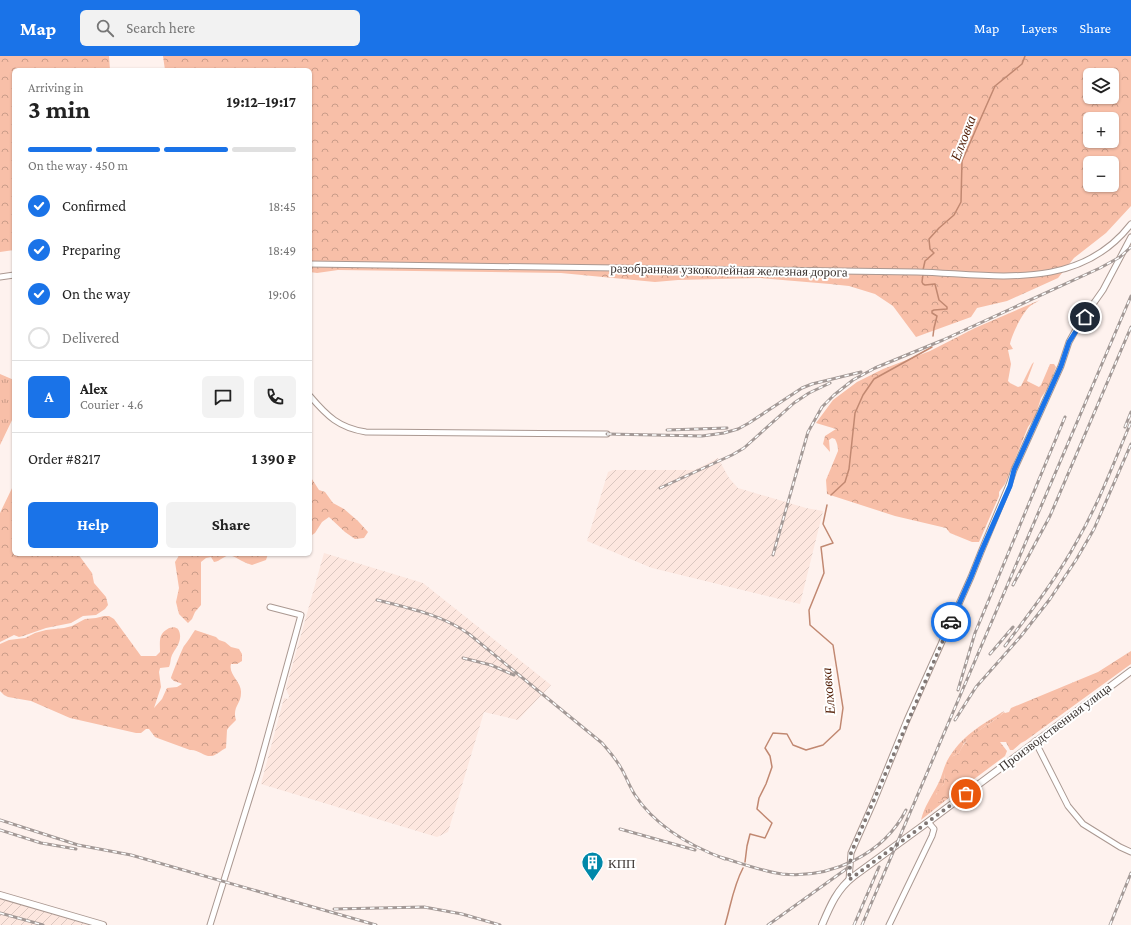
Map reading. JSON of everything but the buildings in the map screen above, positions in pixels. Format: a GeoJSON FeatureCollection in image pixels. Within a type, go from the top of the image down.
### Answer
{"type":"FeatureCollection","features":[{"type":"Feature","properties":{"kind":"main road","name":"Производственная улица"},"geometry":{"type":"LineString","coordinates":[[822,925],[832,901],[840,888],[849,880],[1131,671]]}},
{"type":"Feature","properties":{"kind":"main road"},"geometry":{"type":"LineString","coordinates":[[0,895],[103,925]]}},
{"type":"Feature","properties":{"kind":"street","name":"разобранная узкоколейная железная дорога"},"geometry":{"type":"LineString","coordinates":[[312,264],[917,272],[1007,277],[1054,273],[1072,267],[1098,255],[1123,235],[1131,224]]}},
{"type":"Feature","properties":{"kind":"street"},"geometry":{"type":"LineString","coordinates":[[849,880],[851,853],[1010,486],[1014,470],[1061,366],[1069,342],[1079,324],[1103,290],[1131,237]]}},
{"type":"Feature","properties":{"kind":"street"},"geometry":{"type":"LineString","coordinates":[[0,277],[12,275]]}},
{"type":"Feature","properties":{"kind":"street"},"geometry":{"type":"LineString","coordinates":[[312,398],[326,414],[338,423],[352,429],[366,432],[607,434]]}},
{"type":"Feature","properties":{"kind":"street"},"geometry":{"type":"LineString","coordinates":[[210,925],[258,771],[301,615],[270,606]]}},
{"type":"Feature","properties":{"kind":"street"},"geometry":{"type":"LineString","coordinates":[[1036,741],[1068,806],[1083,824],[1131,852]]}},
{"type":"Feature","properties":{"kind":"street"},"geometry":{"type":"LineString","coordinates":[[889,925],[932,836],[934,829],[928,822]]}},
{"type":"Feature","properties":{"kind":"shaded area"},"geometry":{"type":"Polygon","coordinates":[[[718,458],[729,478],[738,488],[806,508],[823,511],[800,604],[652,568],[587,541],[608,472],[613,470],[695,470],[718,458]]]}},
{"type":"Feature","properties":{"kind":"shaded area"},"geometry":{"type":"Polygon","coordinates":[[[324,553],[423,583],[551,685],[518,720],[484,712],[448,832],[437,837],[261,784],[284,698],[288,699],[289,697],[286,688],[324,553]]]}},
{"type":"Feature","properties":{"kind":"shaded area"},"geometry":{"type":"Polygon","coordinates":[[[0,899],[89,925],[0,925],[0,899]]]}},
{"type":"Feature","properties":{"kind":"green space"},"geometry":{"type":"Polygon","coordinates":[[[0,56],[109,56],[110,68],[12,68],[12,250],[0,252],[0,56]]]}},
{"type":"Feature","properties":{"kind":"green space"},"geometry":{"type":"Polygon","coordinates":[[[163,56],[1131,56],[1131,206],[1106,233],[1074,258],[1058,278],[1007,301],[977,308],[971,317],[916,337],[893,306],[875,294],[849,286],[760,278],[655,282],[561,273],[338,270],[312,272],[312,68],[165,68],[163,56]]]}},
{"type":"Feature","properties":{"kind":"green space"},"geometry":{"type":"Polygon","coordinates":[[[1040,300],[1026,310],[1013,335],[1010,344],[1013,349],[1008,350],[1011,364],[1008,381],[1018,387],[1021,386],[1034,362],[1027,381],[1039,387],[1050,364],[1054,364],[1056,367],[1049,386],[1041,398],[1035,417],[1028,427],[1005,484],[999,492],[999,496],[979,542],[972,542],[950,533],[946,528],[895,516],[827,494],[826,480],[838,449],[835,439],[832,438],[829,440],[830,452],[823,444],[825,436],[836,429],[816,423],[833,400],[857,382],[883,369],[930,351],[975,328],[1040,300]]]}},
{"type":"Feature","properties":{"kind":"green space"},"geometry":{"type":"Polygon","coordinates":[[[0,374],[12,379],[12,420],[0,445],[0,374]]]}},
{"type":"Feature","properties":{"kind":"green space"},"geometry":{"type":"Polygon","coordinates":[[[312,479],[319,490],[325,492],[333,503],[344,509],[368,532],[364,538],[355,539],[329,517],[322,522],[312,535],[312,479]]]}},
{"type":"Feature","properties":{"kind":"green space"},"geometry":{"type":"Polygon","coordinates":[[[12,488],[12,556],[79,556],[92,573],[94,583],[106,597],[108,605],[105,609],[96,615],[83,616],[71,623],[46,628],[19,637],[14,635],[0,642],[0,513],[12,488]]]}},
{"type":"Feature","properties":{"kind":"green space"},"geometry":{"type":"Polygon","coordinates":[[[179,556],[226,556],[214,562],[211,557],[206,558],[201,562],[201,605],[188,623],[179,614],[176,602],[179,588],[175,562],[179,556]]]}},
{"type":"Feature","properties":{"kind":"green space"},"geometry":{"type":"Polygon","coordinates":[[[232,556],[267,556],[266,560],[252,565],[232,556]]]}},
{"type":"Feature","properties":{"kind":"green space"},"geometry":{"type":"Polygon","coordinates":[[[109,616],[114,619],[141,656],[156,656],[160,652],[160,638],[162,634],[172,627],[179,631],[180,641],[171,656],[169,667],[160,668],[159,672],[161,687],[154,708],[162,699],[167,688],[177,687],[182,684],[171,678],[183,648],[195,630],[216,637],[231,647],[239,649],[242,654],[242,661],[237,664],[231,664],[231,672],[241,689],[241,697],[235,712],[236,720],[227,730],[226,748],[212,756],[209,756],[155,737],[149,729],[146,729],[141,733],[136,733],[70,718],[31,701],[8,697],[0,691],[0,644],[9,640],[25,638],[46,630],[72,626],[85,619],[109,616]]]}},
{"type":"Feature","properties":{"kind":"green space"},"geometry":{"type":"Polygon","coordinates":[[[1131,651],[1131,664],[1013,750],[1010,750],[1006,742],[1000,742],[1007,751],[1005,756],[946,800],[944,799],[934,805],[936,795],[944,784],[948,762],[953,756],[959,753],[973,735],[1004,712],[1009,712],[1011,708],[1098,672],[1131,651]]]}},
{"type":"Feature","properties":{"kind":"green space"},"geometry":{"type":"Polygon","coordinates":[[[1004,711],[1000,716],[964,743],[959,753],[953,756],[945,773],[944,784],[936,794],[939,802],[944,799],[946,800],[921,820],[947,761],[959,744],[987,721],[1004,711]]]}},
{"type":"Feature","properties":{"kind":"waterway","name":"Елховка"},"geometry":{"type":"LineString","coordinates":[[923,270],[925,261],[934,253],[930,249],[929,239],[954,215],[961,202],[962,161],[995,86],[1022,64],[1025,56]]}},
{"type":"Feature","properties":{"kind":"waterway","name":"Елховка"},"geometry":{"type":"LineString","coordinates":[[923,274],[923,284],[935,284],[939,300],[947,307],[947,309],[932,311],[932,313],[937,316],[933,336]]}},
{"type":"Feature","properties":{"kind":"waterway","name":"Елховка"},"geometry":{"type":"LineString","coordinates":[[831,495],[845,482],[849,469],[855,413],[863,395],[874,379],[932,347]]}},
{"type":"Feature","properties":{"kind":"waterway","name":"Елховка"},"geometry":{"type":"LineString","coordinates":[[745,862],[750,834],[765,838],[772,823],[757,809],[759,798],[772,767],[770,756],[765,748],[773,733],[787,734],[793,745],[806,750],[823,745],[840,729],[843,708],[833,645],[810,625],[809,610],[824,573],[821,547],[833,543],[823,524],[827,505]]}},
{"type":"Feature","properties":{"kind":"waterway","name":"Елховка"},"geometry":{"type":"LineString","coordinates":[[725,925],[734,889],[743,868]]}},
{"type":"Feature","properties":{"kind":"railway"},"geometry":{"type":"LineString","coordinates":[[773,555],[808,432],[822,407],[834,395],[853,380],[875,368],[943,340],[1100,268],[1120,257],[1131,247]]}},
{"type":"Feature","properties":{"kind":"railway"},"geometry":{"type":"LineString","coordinates":[[862,925],[1131,296]]}},
{"type":"Feature","properties":{"kind":"railway"},"geometry":{"type":"LineString","coordinates":[[1013,585],[1050,516],[1131,327]]}},
{"type":"Feature","properties":{"kind":"railway"},"geometry":{"type":"LineString","coordinates":[[607,434],[702,436],[724,433],[738,429],[749,423],[802,388],[812,384],[861,372]]}},
{"type":"Feature","properties":{"kind":"railway"},"geometry":{"type":"LineString","coordinates":[[660,488],[744,448],[794,403],[809,393],[830,383]]}},
{"type":"Feature","properties":{"kind":"railway"},"geometry":{"type":"LineString","coordinates":[[1125,427],[1131,412]]}},
{"type":"Feature","properties":{"kind":"railway"},"geometry":{"type":"LineString","coordinates":[[958,690],[975,633],[1065,417]]}},
{"type":"Feature","properties":{"kind":"railway"},"geometry":{"type":"LineString","coordinates":[[1005,646],[1052,582],[1085,527],[1131,422]]}},
{"type":"Feature","properties":{"kind":"railway"},"geometry":{"type":"LineString","coordinates":[[667,430],[727,428]]}},
{"type":"Feature","properties":{"kind":"railway"},"geometry":{"type":"LineString","coordinates":[[955,720],[976,687],[1021,636],[1050,599],[1076,560],[1094,529],[1131,444]]}},
{"type":"Feature","properties":{"kind":"railway"},"geometry":{"type":"LineString","coordinates":[[377,600],[413,609],[436,617],[459,627],[469,634],[602,743],[619,765],[635,795],[643,806],[663,826],[699,848],[725,859]]}},
{"type":"Feature","properties":{"kind":"railway"},"geometry":{"type":"LineString","coordinates":[[990,654],[1013,627]]}},
{"type":"Feature","properties":{"kind":"railway"},"geometry":{"type":"LineString","coordinates":[[463,658],[491,665],[514,675]]}},
{"type":"Feature","properties":{"kind":"railway"},"geometry":{"type":"LineString","coordinates":[[720,857],[759,869],[782,874],[819,872],[837,868],[870,851],[896,826],[906,810]]}},
{"type":"Feature","properties":{"kind":"railway"},"geometry":{"type":"LineString","coordinates":[[0,820],[78,845],[131,855],[376,925]]}},
{"type":"Feature","properties":{"kind":"railway"},"geometry":{"type":"LineString","coordinates":[[620,829],[695,850]]}},
{"type":"Feature","properties":{"kind":"railway"},"geometry":{"type":"LineString","coordinates":[[0,830],[41,843],[76,849]]}},
{"type":"Feature","properties":{"kind":"railway"},"geometry":{"type":"LineString","coordinates":[[768,925],[849,867]]}},
{"type":"Feature","properties":{"kind":"railway"},"geometry":{"type":"LineString","coordinates":[[854,925],[879,867]]}},
{"type":"Feature","properties":{"kind":"railway"},"geometry":{"type":"LineString","coordinates":[[1110,925],[1131,873]]}},
{"type":"Feature","properties":{"kind":"railway"},"geometry":{"type":"LineString","coordinates":[[334,909],[424,907],[462,914],[500,925]]}},
{"type":"Feature","properties":{"kind":"railway"},"geometry":{"type":"LineString","coordinates":[[0,913],[43,925]]}},
{"type":"Feature","properties":{"kind":"way so far"},"geometry":{"type":"LineString","coordinates":[[951,622],[907,720],[851,853],[849,859],[849,880],[966,794]]}},
{"type":"Feature","properties":{"kind":"place","name":"КПП"},"geometry":{"type":"Point","coordinates":[592,882]}},
{"type":"Feature","properties":{"kind":"route"},"geometry":{"type":"LineString","coordinates":[[951,622],[1010,486],[1014,470],[1061,366],[1069,342],[1079,324],[1085,317]]}}]}
